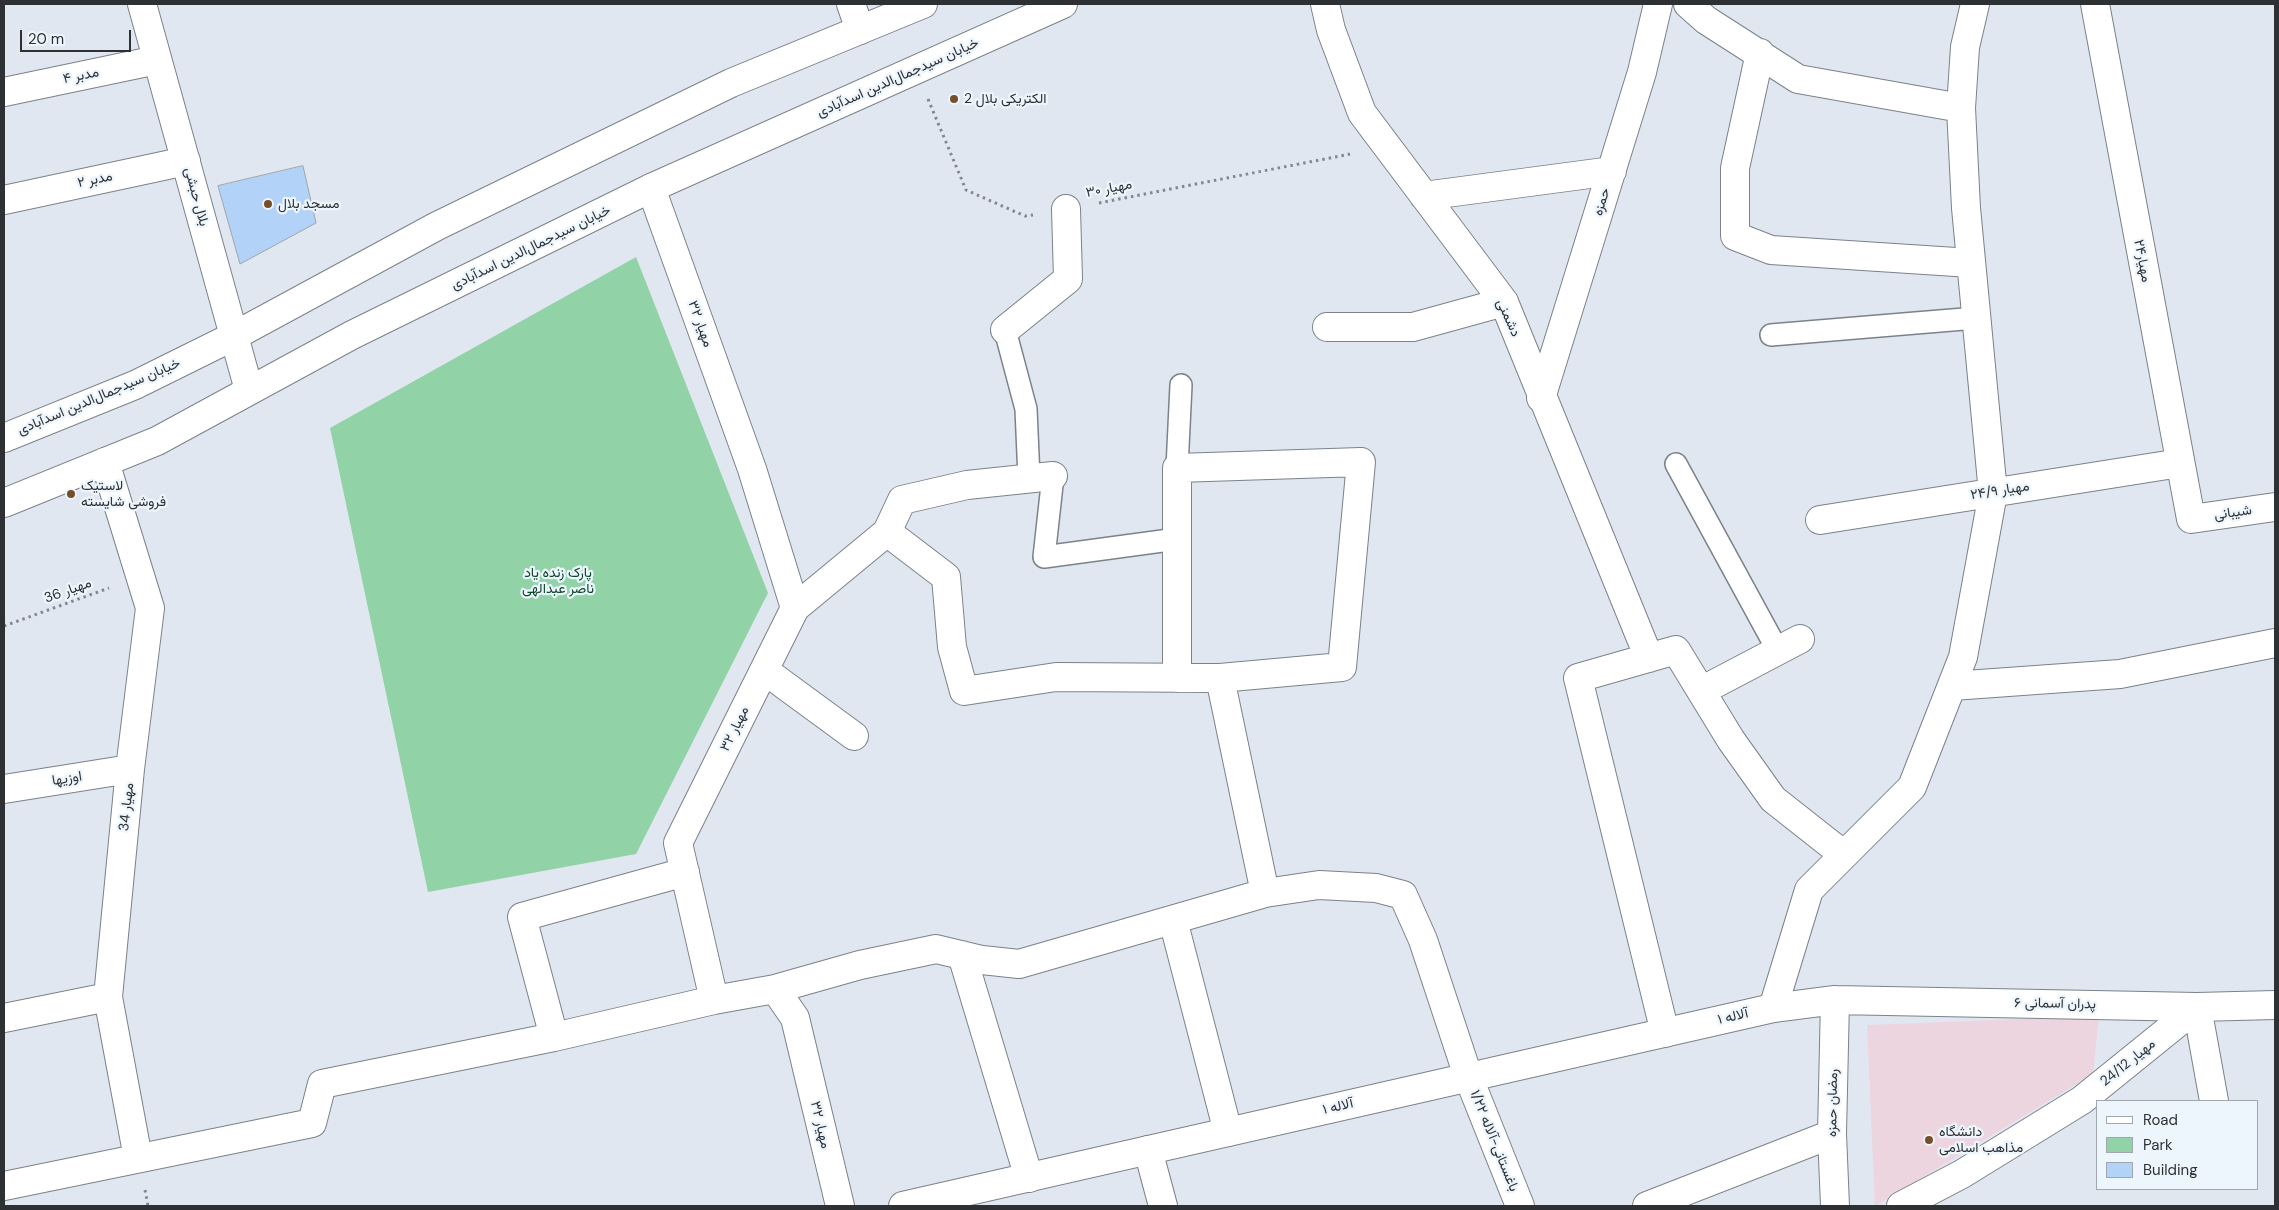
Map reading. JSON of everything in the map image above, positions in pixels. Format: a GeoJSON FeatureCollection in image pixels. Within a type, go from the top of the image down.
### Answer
{"type":"FeatureCollection","features":[{"type":"Feature","properties":{"kind":"street","name":"بلال حبشی"},"geometry":{"type":"LineString","coordinates":[[142,4],[249,390]]}},
{"type":"Feature","properties":{"kind":"street"},"geometry":{"type":"LineString","coordinates":[[851,4],[860,30]]}},
{"type":"Feature","properties":{"kind":"street","name":"خیابان سیدجمال‌الدین اسدآبادی"},"geometry":{"type":"LineString","coordinates":[[4,438],[135,385],[234,336],[437,226],[731,83],[923,4]]}},
{"type":"Feature","properties":{"kind":"street","name":"خیابان سیدجمال‌الدین اسدآبادی"},"geometry":{"type":"LineString","coordinates":[[4,503],[157,440],[352,335],[652,188],[1063,4]]}},
{"type":"Feature","properties":{"kind":"street","name":"دشمنی"},"geometry":{"type":"LineString","coordinates":[[1325,4],[1331,30],[1362,113],[1504,302],[1541,398],[1648,658]]}},
{"type":"Feature","properties":{"kind":"street","name":"حمزه"},"geometry":{"type":"LineString","coordinates":[[1541,398],[1642,72],[1658,4]]}},
{"type":"Feature","properties":{"kind":"street"},"geometry":{"type":"LineString","coordinates":[[1688,4],[1706,20],[1760,53],[1798,80],[1962,108]]}},
{"type":"Feature","properties":{"kind":"street"},"geometry":{"type":"LineString","coordinates":[[1773,1008],[1809,890],[1912,787],[1963,657],[1992,493],[1971,263],[1962,108],[1965,47],[1975,4]]}},
{"type":"Feature","properties":{"kind":"street","name":"مهیار۲۴"},"geometry":{"type":"LineString","coordinates":[[2095,4],[2191,519]]}},
{"type":"Feature","properties":{"kind":"street"},"geometry":{"type":"LineString","coordinates":[[1760,53],[1736,168],[1736,236],[1772,250],[1971,263]]}},
{"type":"Feature","properties":{"kind":"street","name":"مدبر ۴"},"geometry":{"type":"LineString","coordinates":[[4,92],[157,60]]}},
{"type":"Feature","properties":{"kind":"street","name":"مدبر ۲"},"geometry":{"type":"LineString","coordinates":[[4,200],[186,161]]}},
{"type":"Feature","properties":{"kind":"street"},"geometry":{"type":"LineString","coordinates":[[1424,196],[1612,170]]}},
{"type":"Feature","properties":{"kind":"street","name":"مهیار ۳۲"},"geometry":{"type":"LineString","coordinates":[[652,188],[752,469],[795,608],[678,843],[714,1000]]}},
{"type":"Feature","properties":{"kind":"street"},"geometry":{"type":"LineString","coordinates":[[1005,330],[1068,279],[1066,209]]}},
{"type":"Feature","properties":{"kind":"street"},"geometry":{"type":"LineString","coordinates":[[1327,327],[1412,327],[1504,302]]}},
{"type":"Feature","properties":{"kind":"street","name":"مهیار 34"},"geometry":{"type":"LineString","coordinates":[[105,462],[150,608],[130,770],[108,997],[138,1158]]}},
{"type":"Feature","properties":{"kind":"street"},"geometry":{"type":"LineString","coordinates":[[887,532],[946,577],[952,647],[964,691],[1056,677],[1177,678],[1220,678],[1342,667],[1361,462],[1177,468],[1177,678]]}},
{"type":"Feature","properties":{"kind":"street","name":"مهیار ۲۴/۹"},"geometry":{"type":"LineString","coordinates":[[1820,520],[2180,463]]}},
{"type":"Feature","properties":{"kind":"street"},"geometry":{"type":"LineString","coordinates":[[795,608],[887,532],[902,500],[967,485],[1041,477]]}},
{"type":"Feature","properties":{"kind":"street","name":"شیبانی"},"geometry":{"type":"LineString","coordinates":[[2191,519],[2275,507]]}},
{"type":"Feature","properties":{"kind":"street"},"geometry":{"type":"LineString","coordinates":[[1952,686],[2120,674],[2275,643]]}},
{"type":"Feature","properties":{"kind":"street"},"geometry":{"type":"LineString","coordinates":[[1701,691],[1789,645]]}},
{"type":"Feature","properties":{"kind":"street"},"geometry":{"type":"LineString","coordinates":[[1665,1033],[1578,678],[1676,650],[1731,740],[1773,799],[1844,855]]}},
{"type":"Feature","properties":{"kind":"street"},"geometry":{"type":"LineString","coordinates":[[764,670],[854,736]]}},
{"type":"Feature","properties":{"kind":"street"},"geometry":{"type":"LineString","coordinates":[[4,1186],[312,1123],[322,1084],[554,1037],[714,1000],[775,989],[860,965],[936,949],[982,960],[1019,964],[1265,893],[1220,678]]}},
{"type":"Feature","properties":{"kind":"street","name":"اوزیها"},"geometry":{"type":"LineString","coordinates":[[4,789],[130,770]]}},
{"type":"Feature","properties":{"kind":"street"},"geometry":{"type":"LineString","coordinates":[[554,1037],[522,917],[685,872]]}},
{"type":"Feature","properties":{"kind":"street","name":"باغستانی-آلاله ۱/۲۲"},"geometry":{"type":"LineString","coordinates":[[1265,893],[1320,885],[1376,888],[1403,895],[1422,940],[1468,1076],[1520,1206]]}},
{"type":"Feature","properties":{"kind":"street"},"geometry":{"type":"LineString","coordinates":[[1173,920],[1228,1132]]}},
{"type":"Feature","properties":{"kind":"street"},"geometry":{"type":"LineString","coordinates":[[962,955],[1029,1178]]}},
{"type":"Feature","properties":{"kind":"street","name":"مهیار ۳۲"},"geometry":{"type":"LineString","coordinates":[[775,989],[795,1018],[840,1206]]}},
{"type":"Feature","properties":{"kind":"street"},"geometry":{"type":"LineString","coordinates":[[4,1018],[108,997]]}},
{"type":"Feature","properties":{"kind":"street","name":"پدران آسمانی ۶"},"geometry":{"type":"LineString","coordinates":[[1773,1008],[1835,1000],[2197,1007],[2275,1005]]}},
{"type":"Feature","properties":{"kind":"street","name":"رمضان حمزه"},"geometry":{"type":"LineString","coordinates":[[1835,1000],[1832,1134],[1835,1206]]}},
{"type":"Feature","properties":{"kind":"street"},"geometry":{"type":"LineString","coordinates":[[2197,1007],[2214,1100]]}},
{"type":"Feature","properties":{"kind":"street","name":"مهیار 24/12"},"geometry":{"type":"LineString","coordinates":[[1901,1206],[1962,1174],[2082,1100],[2197,1007]]}},
{"type":"Feature","properties":{"kind":"street","name":"آلاله ۱"},"geometry":{"type":"LineString","coordinates":[[903,1206],[948,1201],[1029,1178],[1148,1150],[1773,1008]]}},
{"type":"Feature","properties":{"kind":"street"},"geometry":{"type":"LineString","coordinates":[[1647,1206],[1832,1134]]}},
{"type":"Feature","properties":{"kind":"street"},"geometry":{"type":"LineString","coordinates":[[1148,1150],[1163,1206]]}},
{"type":"Feature","properties":{"kind":"lane"},"geometry":{"type":"LineString","coordinates":[[1771,335],[1976,318]]}},
{"type":"Feature","properties":{"kind":"lane"},"geometry":{"type":"LineString","coordinates":[[1005,330],[1026,409],[1041,477],[1044,557],[1177,539]]}},
{"type":"Feature","properties":{"kind":"lane"},"geometry":{"type":"LineString","coordinates":[[1177,468],[1181,385]]}},
{"type":"Feature","properties":{"kind":"lane"},"geometry":{"type":"LineString","coordinates":[[1676,464],[1789,645]]}},
{"type":"Feature","properties":{"kind":"path","name":"مهیار ۳۰"},"geometry":{"type":"LineString","coordinates":[[915,70],[966,190],[1025,216],[1388,148]]}},
{"type":"Feature","properties":{"kind":"path","name":"مهیار 36"},"geometry":{"type":"LineString","coordinates":[[4,626],[141,576]]}},
{"type":"Feature","properties":{"kind":"shaded area","name":"دانشگاه مذاهب اسلامی"},"geometry":{"type":"Polygon","coordinates":[[[2099,1016],[2093,1074],[1875,1206],[1867,1025],[2099,1016]]]}},
{"type":"Feature","properties":{"kind":"green space","name":"پارک زنده یاد ناصر عبدالهی"},"geometry":{"type":"Polygon","coordinates":[[[636,257],[768,593],[636,854],[428,892],[330,428],[636,257]]]}},
{"type":"Feature","properties":{"kind":"building","name":"مسجد بلال"},"geometry":{"type":"Polygon","coordinates":[[[303,166],[316,223],[240,264],[218,186],[303,166]]]}},
{"type":"Feature","properties":{"kind":"place","name":"الکتریکی بلال 2"},"geometry":{"type":"Point","coordinates":[954,99]}},
{"type":"Feature","properties":{"kind":"place","name":"مسجد بلال"},"geometry":{"type":"Point","coordinates":[268,204]}},
{"type":"Feature","properties":{"kind":"place","name":"لاستیک فروشی شایسته"},"geometry":{"type":"Point","coordinates":[71,494]}},
{"type":"Feature","properties":{"kind":"place","name":"دانشگاه مذاهب اسلامی"},"geometry":{"type":"Point","coordinates":[1929,1140]}}]}
